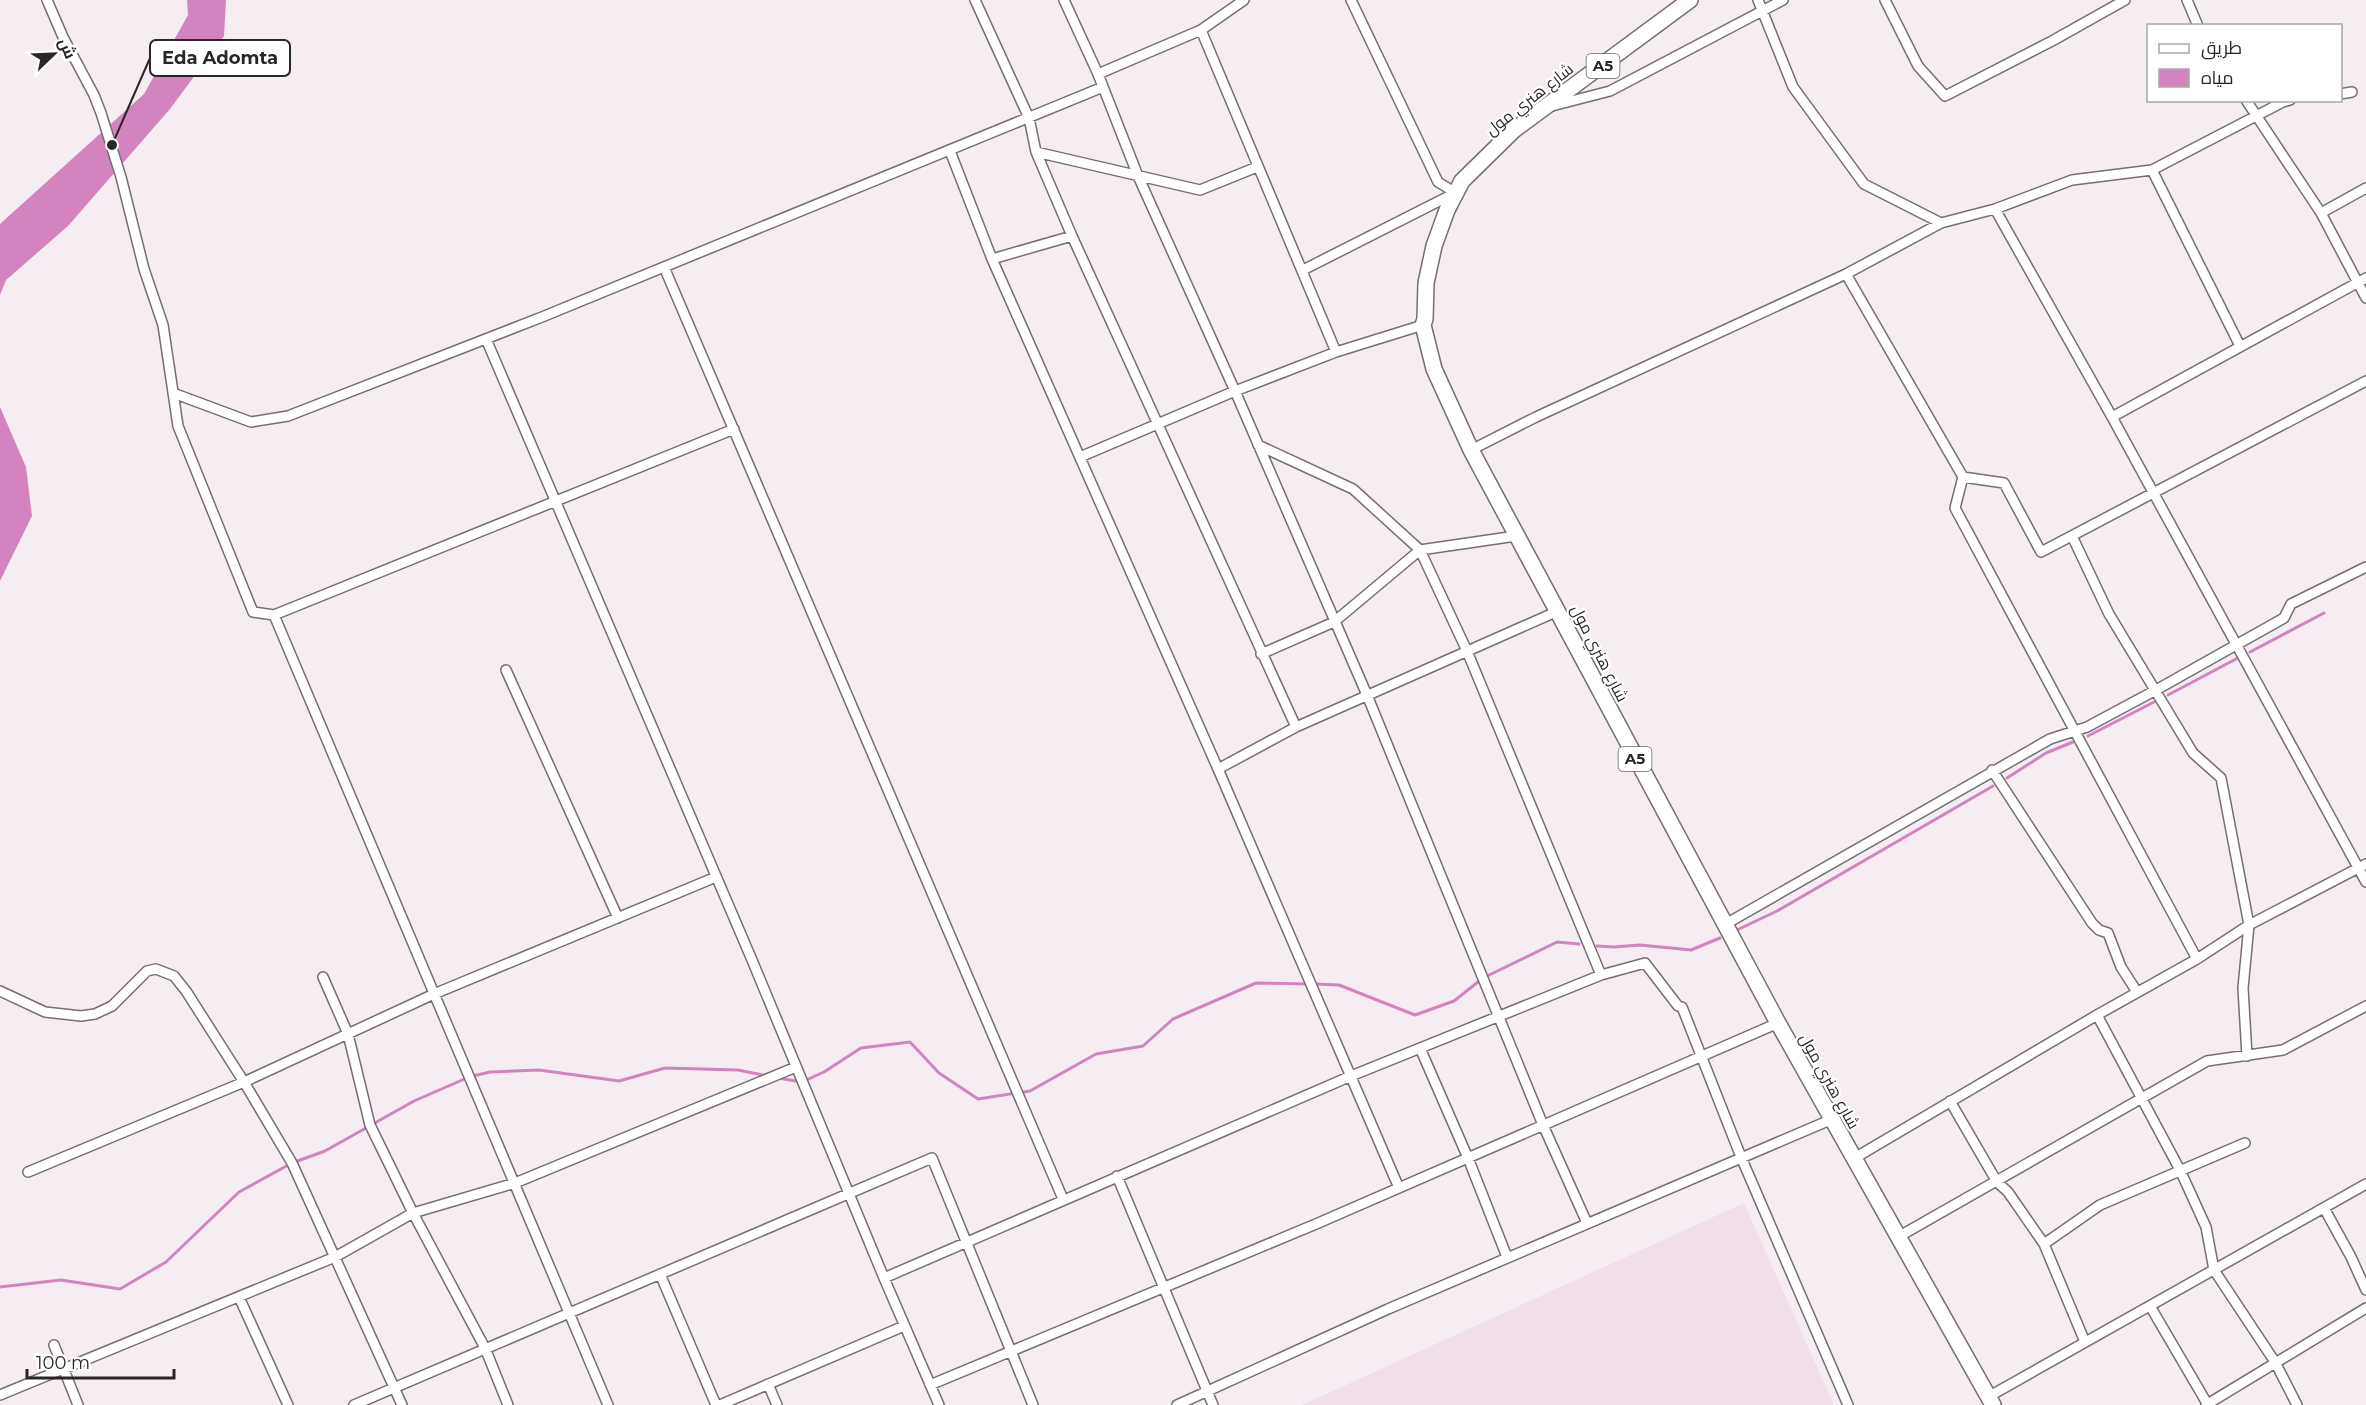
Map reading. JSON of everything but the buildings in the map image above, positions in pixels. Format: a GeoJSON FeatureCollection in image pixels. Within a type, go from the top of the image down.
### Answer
{"type":"FeatureCollection","features":[{"type":"Feature","properties":{"kind":"highway","name":"شارع هنري مول"},"geometry":{"type":"LineString","coordinates":[[1690,0],[1514,130],[1474,168],[1447,210],[1434,246],[1426,283],[1423,325],[1434,369],[1471,450],[1516,536],[1830,1120],[1899,1237],[1990,1401]]}},
{"type":"Feature","properties":{"kind":"street"},"geometry":{"type":"LineString","coordinates":[[47,0],[63,37],[94,94],[112,145],[144,269],[163,325],[178,426],[253,612],[274,615],[734,429]]}},
{"type":"Feature","properties":{"kind":"street"},"geometry":{"type":"LineString","coordinates":[[975,0],[1029,118],[1036,152],[1072,236],[1296,727]]}},
{"type":"Feature","properties":{"kind":"street"},"geometry":{"type":"LineString","coordinates":[[1064,0],[1098,74],[1138,176],[1235,391],[1367,695],[1498,1017],[1587,1223]]}},
{"type":"Feature","properties":{"kind":"street"},"geometry":{"type":"LineString","coordinates":[[1098,74],[1201,30],[1244,0]]}},
{"type":"Feature","properties":{"kind":"street"},"geometry":{"type":"LineString","coordinates":[[1352,0],[1438,182],[1456,193]]}},
{"type":"Feature","properties":{"kind":"street"},"geometry":{"type":"LineString","coordinates":[[1758,0],[1794,87],[1864,184],[1941,223]]}},
{"type":"Feature","properties":{"kind":"street"},"geometry":{"type":"LineString","coordinates":[[1544,108],[1610,91],[1783,0]]}},
{"type":"Feature","properties":{"kind":"street"},"geometry":{"type":"LineString","coordinates":[[1885,0],[1918,66],[1945,96],[2052,41],[2125,0]]}},
{"type":"Feature","properties":{"kind":"street"},"geometry":{"type":"LineString","coordinates":[[2187,0],[2197,24]]}},
{"type":"Feature","properties":{"kind":"street"},"geometry":{"type":"LineString","coordinates":[[1201,30],[1336,352]]}},
{"type":"Feature","properties":{"kind":"street"},"geometry":{"type":"LineString","coordinates":[[173,393],[251,422],[288,416],[486,339],[1103,87]]}},
{"type":"Feature","properties":{"kind":"street"},"geometry":{"type":"LineString","coordinates":[[2342,94],[2352,92]]}},
{"type":"Feature","properties":{"kind":"street"},"geometry":{"type":"LineString","coordinates":[[2248,102],[2362,280],[2366,298]]}},
{"type":"Feature","properties":{"kind":"street"},"geometry":{"type":"LineString","coordinates":[[1471,450],[1536,417],[1846,274],[1941,223],[1995,209],[2072,180],[2152,170],[2283,102]]}},
{"type":"Feature","properties":{"kind":"street"},"geometry":{"type":"LineString","coordinates":[[950,151],[992,259],[1218,769],[1399,1188]]}},
{"type":"Feature","properties":{"kind":"street"},"geometry":{"type":"LineString","coordinates":[[1036,152],[1200,190],[1257,167]]}},
{"type":"Feature","properties":{"kind":"street"},"geometry":{"type":"LineString","coordinates":[[2152,170],[2240,346]]}},
{"type":"Feature","properties":{"kind":"street"},"geometry":{"type":"LineString","coordinates":[[2320,213],[2366,188]]}},
{"type":"Feature","properties":{"kind":"street"},"geometry":{"type":"LineString","coordinates":[[1303,270],[1456,193]]}},
{"type":"Feature","properties":{"kind":"street"},"geometry":{"type":"LineString","coordinates":[[1995,209],[2237,646],[2362,866],[2366,882]]}},
{"type":"Feature","properties":{"kind":"street"},"geometry":{"type":"LineString","coordinates":[[992,259],[1072,236]]}},
{"type":"Feature","properties":{"kind":"street"},"geometry":{"type":"LineString","coordinates":[[664,267],[1063,1199]]}},
{"type":"Feature","properties":{"kind":"street"},"geometry":{"type":"LineString","coordinates":[[1846,274],[1963,477],[1955,508],[2197,959]]}},
{"type":"Feature","properties":{"kind":"street"},"geometry":{"type":"LineString","coordinates":[[2112,417],[2362,280]]}},
{"type":"Feature","properties":{"kind":"street"},"geometry":{"type":"LineString","coordinates":[[1080,457],[1235,391],[1336,352],[1423,325]]}},
{"type":"Feature","properties":{"kind":"street"},"geometry":{"type":"LineString","coordinates":[[486,339],[939,1405]]}},
{"type":"Feature","properties":{"kind":"street"},"geometry":{"type":"LineString","coordinates":[[1963,477],[2004,483],[2041,552],[2366,381]]}},
{"type":"Feature","properties":{"kind":"street"},"geometry":{"type":"LineString","coordinates":[[1258,445],[1353,489],[1420,550],[1467,651],[1601,975]]}},
{"type":"Feature","properties":{"kind":"street"},"geometry":{"type":"LineString","coordinates":[[1261,654],[1334,622],[1420,550],[1516,536]]}},
{"type":"Feature","properties":{"kind":"street"},"geometry":{"type":"LineString","coordinates":[[2072,536],[2109,614],[2193,753],[2221,777],[2249,925],[2243,988],[2247,1056]]}},
{"type":"Feature","properties":{"kind":"street"},"geometry":{"type":"LineString","coordinates":[[1724,926],[2050,738],[2087,727],[2237,646],[2284,618],[2291,604],[2366,567]]}},
{"type":"Feature","properties":{"kind":"street"},"geometry":{"type":"LineString","coordinates":[[1218,769],[1296,727],[1558,611]]}},
{"type":"Feature","properties":{"kind":"street"},"geometry":{"type":"LineString","coordinates":[[274,615],[608,1405]]}},
{"type":"Feature","properties":{"kind":"street"},"geometry":{"type":"LineString","coordinates":[[506,670],[618,918]]}},
{"type":"Feature","properties":{"kind":"street"},"geometry":{"type":"LineString","coordinates":[[1992,770],[2092,923],[2099,930],[2108,933],[2121,967],[2137,992]]}},
{"type":"Feature","properties":{"kind":"street"},"geometry":{"type":"LineString","coordinates":[[1853,1159],[2097,1015],[2197,959],[2249,925],[2362,866]]}},
{"type":"Feature","properties":{"kind":"street"},"geometry":{"type":"LineString","coordinates":[[28,1172],[244,1082],[434,994],[716,877]]}},
{"type":"Feature","properties":{"kind":"street"},"geometry":{"type":"LineString","coordinates":[[884,1278],[1063,1199],[1419,1048],[1601,975],[1645,963],[1678,1006],[1682,1007],[1741,1157],[1848,1405]]}},
{"type":"Feature","properties":{"kind":"street"},"geometry":{"type":"LineString","coordinates":[[0,991],[45,1012],[81,1016],[95,1014],[112,1006],[147,971],[156,969],[174,976],[244,1082],[292,1163],[402,1405]]}},
{"type":"Feature","properties":{"kind":"street"},"geometry":{"type":"LineString","coordinates":[[323,977],[348,1034],[370,1125],[413,1213],[485,1348],[508,1405]]}},
{"type":"Feature","properties":{"kind":"street"},"geometry":{"type":"LineString","coordinates":[[1899,1237],[2207,1061],[2283,1050],[2366,1006]]}},
{"type":"Feature","properties":{"kind":"street"},"geometry":{"type":"LineString","coordinates":[[2097,1015],[2180,1170],[2206,1227],[2214,1270],[2275,1362],[2297,1405]]}},
{"type":"Feature","properties":{"kind":"street"},"geometry":{"type":"LineString","coordinates":[[930,1385],[1399,1188],[1778,1023]]}},
{"type":"Feature","properties":{"kind":"street"},"geometry":{"type":"LineString","coordinates":[[1419,1048],[1468,1158],[1507,1257]]}},
{"type":"Feature","properties":{"kind":"street"},"geometry":{"type":"LineString","coordinates":[[0,1395],[335,1257],[413,1213],[515,1183],[796,1067]]}},
{"type":"Feature","properties":{"kind":"street"},"geometry":{"type":"LineString","coordinates":[[1950,1101],[1997,1182],[2008,1192],[2044,1244],[2085,1342]]}},
{"type":"Feature","properties":{"kind":"street"},"geometry":{"type":"LineString","coordinates":[[1177,1405],[1507,1257],[1830,1120]]}},
{"type":"Feature","properties":{"kind":"street"},"geometry":{"type":"LineString","coordinates":[[2044,1244],[2100,1205],[2245,1143]]}},
{"type":"Feature","properties":{"kind":"street"},"geometry":{"type":"LineString","coordinates":[[354,1405],[932,1158],[1033,1405]]}},
{"type":"Feature","properties":{"kind":"street"},"geometry":{"type":"LineString","coordinates":[[1117,1176],[1213,1405]]}},
{"type":"Feature","properties":{"kind":"street"},"geometry":{"type":"LineString","coordinates":[[1990,1401],[2085,1342],[2366,1184]]}},
{"type":"Feature","properties":{"kind":"street"},"geometry":{"type":"LineString","coordinates":[[2324,1208],[2366,1290]]}},
{"type":"Feature","properties":{"kind":"street"},"geometry":{"type":"LineString","coordinates":[[660,1274],[718,1405],[904,1326]]}},
{"type":"Feature","properties":{"kind":"street"},"geometry":{"type":"LineString","coordinates":[[239,1297],[288,1405]]}},
{"type":"Feature","properties":{"kind":"street"},"geometry":{"type":"LineString","coordinates":[[2150,1306],[2208,1405],[2366,1308]]}},
{"type":"Feature","properties":{"kind":"street"},"geometry":{"type":"LineString","coordinates":[[54,1345],[78,1405]]}},
{"type":"Feature","properties":{"kind":"street"},"geometry":{"type":"LineString","coordinates":[[768,1384],[777,1405]]}},
{"type":"Feature","properties":{"kind":"shaded area"},"geometry":{"type":"Polygon","coordinates":[[[1744,1203],[1834,1405],[1302,1405],[1744,1203]]]}},
{"type":"Feature","properties":{"kind":"water"},"geometry":{"type":"Polygon","coordinates":[[[187,0],[226,0],[224,36],[170,109],[68,226],[6,280],[0,295],[0,224],[144,94],[188,15],[187,0]]]}},
{"type":"Feature","properties":{"kind":"water"},"geometry":{"type":"Polygon","coordinates":[[[0,407],[26,467],[32,516],[0,581],[0,407]]]}},
{"type":"Feature","properties":{"kind":"waterway"},"geometry":{"type":"LineString","coordinates":[[2250,652],[2324,613]]}},
{"type":"Feature","properties":{"kind":"waterway"},"geometry":{"type":"LineString","coordinates":[[2168,695],[2236,659]]}},
{"type":"Feature","properties":{"kind":"waterway"},"geometry":{"type":"LineString","coordinates":[[2088,736],[2154,702]]}},
{"type":"Feature","properties":{"kind":"waterway"},"geometry":{"type":"LineString","coordinates":[[2007,778],[2046,753],[2073,742]]}},
{"type":"Feature","properties":{"kind":"waterway"},"geometry":{"type":"LineString","coordinates":[[1737,930],[1777,911],[1993,786]]}},
{"type":"Feature","properties":{"kind":"waterway"},"geometry":{"type":"LineString","coordinates":[[1597,946],[1640,945],[1691,950],[1720,938]]}},
{"type":"Feature","properties":{"kind":"waterway"},"geometry":{"type":"LineString","coordinates":[[1314,984],[1339,985],[1415,1015],[1454,1001],[1483,978],[1557,942],[1579,944]]}},
{"type":"Feature","properties":{"kind":"waterway"},"geometry":{"type":"LineString","coordinates":[[778,1078],[802,1082],[824,1072],[861,1048],[910,1042],[939,1073],[978,1099],[1030,1091],[1096,1054],[1143,1046],[1173,1019],[1256,983],[1308,984]]}},
{"type":"Feature","properties":{"kind":"waterway"},"geometry":{"type":"LineString","coordinates":[[0,1287],[61,1280],[120,1289],[166,1262],[239,1192],[292,1163],[325,1151],[414,1101],[469,1077],[490,1072],[539,1070],[619,1081],[665,1068],[738,1070],[768,1076]]}},
{"type":"Feature","properties":{"kind":"place","name":"Eda Adomta"},"geometry":{"type":"Point","coordinates":[112,145]}}]}
